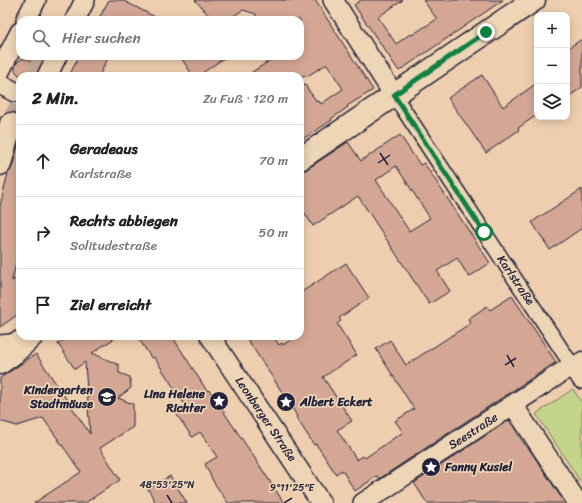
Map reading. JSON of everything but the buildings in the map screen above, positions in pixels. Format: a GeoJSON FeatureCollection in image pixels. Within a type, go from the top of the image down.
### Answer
{"type":"FeatureCollection","features":[{"type":"Feature","properties":{"kind":"street"},"geometry":{"type":"LineString","coordinates":[[28,16],[36,0]]}},
{"type":"Feature","properties":{"kind":"street"},"geometry":{"type":"LineString","coordinates":[[77,16],[85,0]]}},
{"type":"Feature","properties":{"kind":"street","name":"Karlstraße"},"geometry":{"type":"LineString","coordinates":[[333,0],[493,245],[579,368]]}},
{"type":"Feature","properties":{"kind":"street"},"geometry":{"type":"LineString","coordinates":[[304,156],[534,0]]}},
{"type":"Feature","properties":{"kind":"street"},"geometry":{"type":"LineString","coordinates":[[0,71],[16,40]]}},
{"type":"Feature","properties":{"kind":"street"},"geometry":{"type":"LineString","coordinates":[[49,72],[55,60]]}},
{"type":"Feature","properties":{"kind":"street"},"geometry":{"type":"LineString","coordinates":[[0,84],[16,92]]}},
{"type":"Feature","properties":{"kind":"street"},"geometry":{"type":"LineString","coordinates":[[0,164],[11,124]]}},
{"type":"Feature","properties":{"kind":"street"},"geometry":{"type":"LineString","coordinates":[[0,345],[11,344],[22,340]]}},
{"type":"Feature","properties":{"kind":"street"},"geometry":{"type":"LineString","coordinates":[[0,362],[14,354],[28,340]]}},
{"type":"Feature","properties":{"kind":"street","name":"Leonberger Straße"},"geometry":{"type":"LineString","coordinates":[[213,340],[321,503]]}},
{"type":"Feature","properties":{"kind":"street","name":"Seestraße"},"geometry":{"type":"LineString","coordinates":[[363,503],[512,405],[579,368]]}},
{"type":"Feature","properties":{"kind":"street"},"geometry":{"type":"LineString","coordinates":[[512,405],[578,503]]}},
{"type":"Feature","properties":{"kind":"green space"},"geometry":{"type":"Polygon","coordinates":[[[573,389],[582,403],[582,484],[536,414],[573,389]]]}},
{"type":"Feature","properties":{"kind":"tunnel"},"geometry":{"type":"LineString","coordinates":[[38,72],[44,60]]}},
{"type":"Feature","properties":{"kind":"tunnel"},"geometry":{"type":"LineString","coordinates":[[11,124],[16,115]]}},
{"type":"Feature","properties":{"kind":"place","name":"Kindergarten Stadtmäuse"},"geometry":{"type":"Point","coordinates":[107,397]}},
{"type":"Feature","properties":{"kind":"place","name":"Lina Helene Richter"},"geometry":{"type":"Point","coordinates":[219,401]}},
{"type":"Feature","properties":{"kind":"place","name":"Albert Eckert"},"geometry":{"type":"Point","coordinates":[286,402]}},
{"type":"Feature","properties":{"kind":"place","name":"Fanny Kusiel"},"geometry":{"type":"Point","coordinates":[431,467]}},
{"type":"Feature","properties":{"kind":"route"},"geometry":{"type":"LineString","coordinates":[[484,232],[394,95],[486,32]]}}]}
